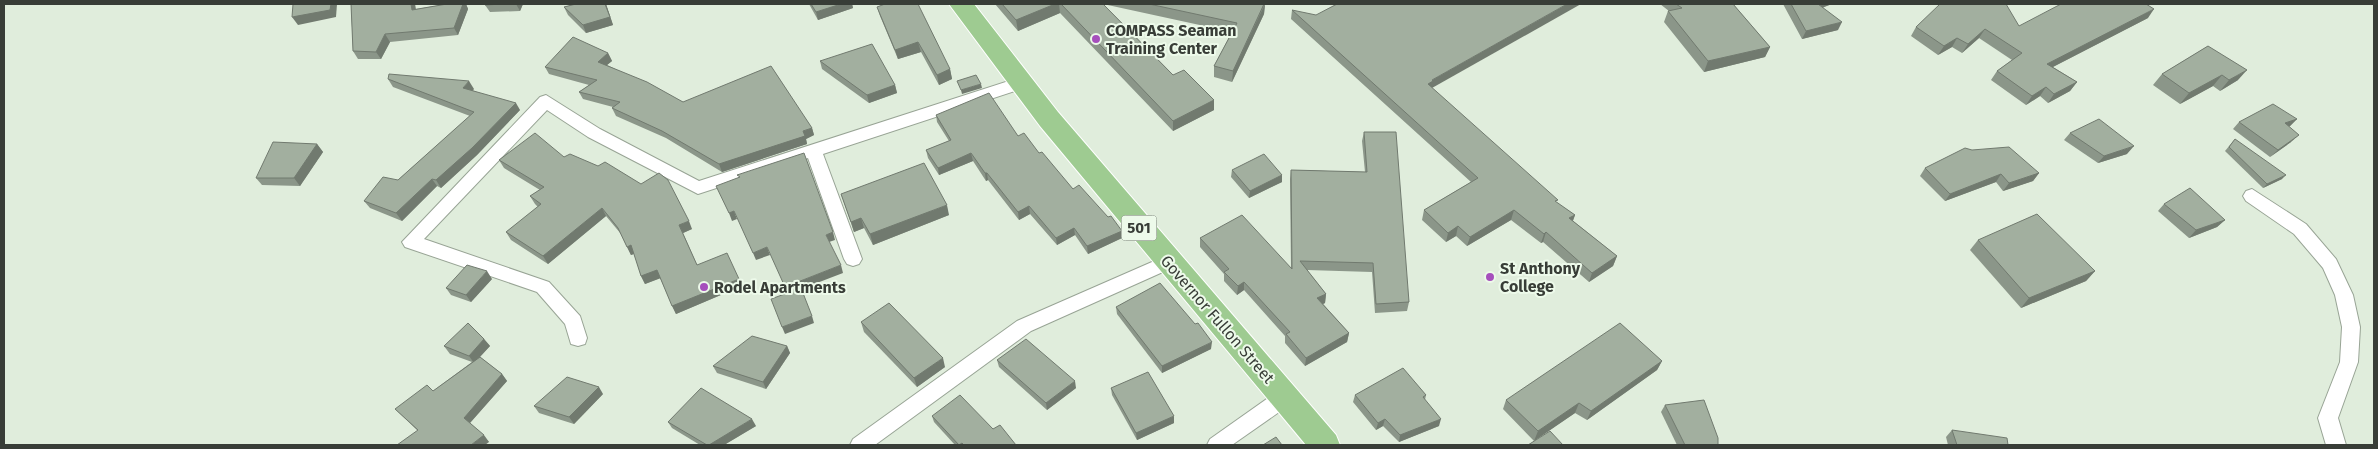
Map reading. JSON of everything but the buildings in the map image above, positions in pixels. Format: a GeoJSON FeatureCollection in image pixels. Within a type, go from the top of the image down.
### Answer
{"type":"FeatureCollection","features":[{"type":"Feature","properties":{"kind":"main road","name":"Governor Fullon Street"},"geometry":{"type":"LineString","coordinates":[[961,4],[1054,126],[1326,445]]}},
{"type":"Feature","properties":{"kind":"street"},"geometry":{"type":"LineString","coordinates":[[578,338],[573,321],[543,287],[411,242],[546,101],[594,133],[698,188],[1021,83]]}},
{"type":"Feature","properties":{"kind":"street"},"geometry":{"type":"LineString","coordinates":[[814,151],[853,259]]}},
{"type":"Feature","properties":{"kind":"street"},"geometry":{"type":"LineString","coordinates":[[2252,196],[2300,229],[2330,264],[2344,295],[2351,327],[2349,362],[2328,418],[2336,445]]}},
{"type":"Feature","properties":{"kind":"street"},"geometry":{"type":"LineString","coordinates":[[860,445],[1024,326],[1168,262]]}},
{"type":"Feature","properties":{"kind":"street"},"geometry":{"type":"LineString","coordinates":[[1217,445],[1285,397]]}},
{"type":"Feature","properties":{"kind":"place","name":"COMPASS Seaman Training Center"},"geometry":{"type":"Point","coordinates":[1096,39]}},
{"type":"Feature","properties":{"kind":"place","name":"St Anthony College"},"geometry":{"type":"Point","coordinates":[1490,277]}},
{"type":"Feature","properties":{"kind":"place","name":"Rodel Apartments"},"geometry":{"type":"Point","coordinates":[704,287]}}]}
